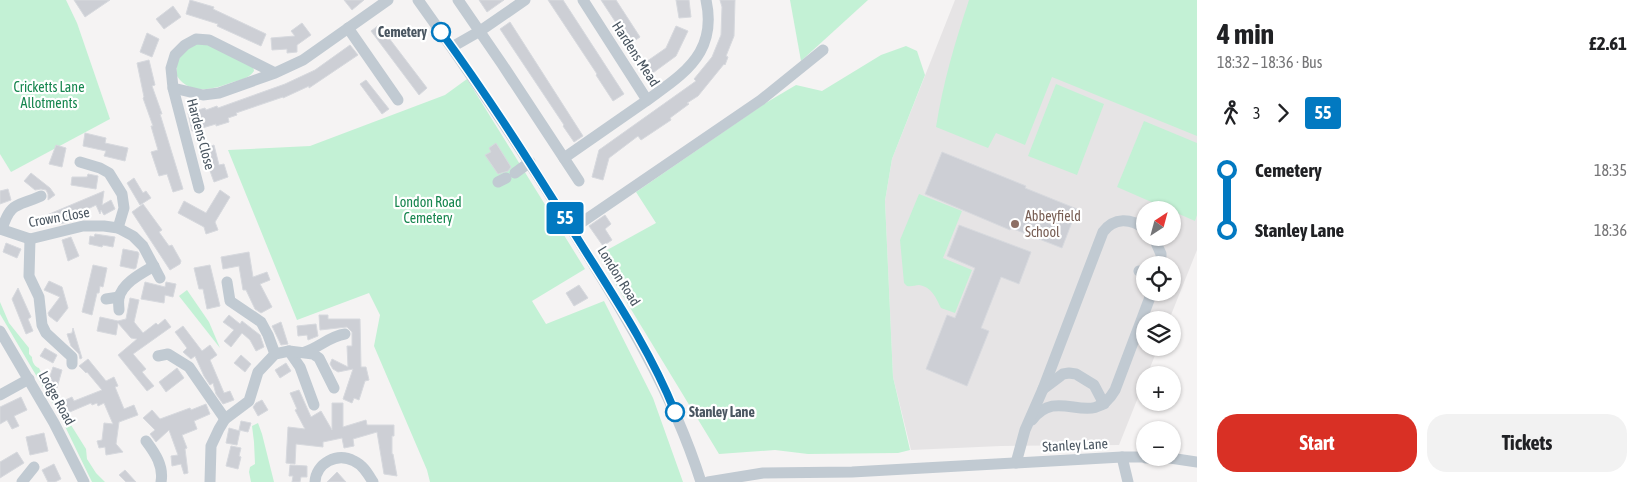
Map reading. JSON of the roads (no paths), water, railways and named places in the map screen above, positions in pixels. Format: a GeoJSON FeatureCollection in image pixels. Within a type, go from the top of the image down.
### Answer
{"type":"FeatureCollection","features":[{"type":"Feature","properties":{"kind":"street","name":"London Road"},"geometry":{"type":"LineString","coordinates":[[418,0],[530,162],[638,337],[670,400],[695,461],[701,482]]}},
{"type":"Feature","properties":{"kind":"street"},"geometry":{"type":"LineString","coordinates":[[458,0],[579,181]]}},
{"type":"Feature","properties":{"kind":"street"},"geometry":{"type":"LineString","coordinates":[[452,47],[480,31],[525,0]]}},
{"type":"Feature","properties":{"kind":"street","name":"Hardens Mead"},"geometry":{"type":"LineString","coordinates":[[583,0],[647,100]]}},
{"type":"Feature","properties":{"kind":"street","name":"Hardens Mead"},"geometry":{"type":"LineString","coordinates":[[564,158],[647,100],[686,70],[700,52],[708,29],[706,0]]}},
{"type":"Feature","properties":{"kind":"street","name":"Hardens Close"},"geometry":{"type":"LineString","coordinates":[[173,88],[203,96],[219,93],[275,73],[303,60],[382,2]]}},
{"type":"Feature","properties":{"kind":"street"},"geometry":{"type":"LineString","coordinates":[[348,28],[398,100]]}},
{"type":"Feature","properties":{"kind":"street","name":"Hardens Close"},"geometry":{"type":"LineString","coordinates":[[200,188],[173,88],[171,68],[175,55],[185,45],[196,39],[209,40],[275,73]]}},
{"type":"Feature","properties":{"kind":"street"},"geometry":{"type":"LineString","coordinates":[[572,229],[761,100],[823,50]]}},
{"type":"Feature","properties":{"kind":"street"},"geometry":{"type":"LineString","coordinates":[[80,162],[100,168],[108,173],[122,194],[124,208],[118,228]]}},
{"type":"Feature","properties":{"kind":"street"},"geometry":{"type":"LineString","coordinates":[[506,178],[530,162]]}},
{"type":"Feature","properties":{"kind":"street"},"geometry":{"type":"LineString","coordinates":[[1,229],[8,212],[13,207],[41,196]]}},
{"type":"Feature","properties":{"kind":"street"},"geometry":{"type":"LineString","coordinates":[[1016,464],[1025,430],[1102,232],[1112,222],[1120,220],[1136,224]]}},
{"type":"Feature","properties":{"kind":"street","name":"Crown Close"},"geometry":{"type":"LineString","coordinates":[[1,229],[30,239],[83,226],[118,228],[139,240],[160,278]]}},
{"type":"Feature","properties":{"kind":"street"},"geometry":{"type":"LineString","coordinates":[[30,239],[29,276],[39,297],[42,325],[46,333],[74,358]]}},
{"type":"Feature","properties":{"kind":"street"},"geometry":{"type":"LineString","coordinates":[[119,310],[119,297],[132,280],[154,266]]}},
{"type":"Feature","properties":{"kind":"street"},"geometry":{"type":"LineString","coordinates":[[227,282],[230,301],[261,322],[275,354]]}},
{"type":"Feature","properties":{"kind":"street"},"geometry":{"type":"LineString","coordinates":[[106,299],[119,297]]}},
{"type":"Feature","properties":{"kind":"street"},"geometry":{"type":"LineString","coordinates":[[1025,430],[1041,410],[1052,406],[1065,405],[1086,410],[1104,404],[1115,390],[1149,301]]}},
{"type":"Feature","properties":{"kind":"street","name":"Lodge Road"},"geometry":{"type":"LineString","coordinates":[[0,331],[29,379],[84,482]]}},
{"type":"Feature","properties":{"kind":"street"},"geometry":{"type":"LineString","coordinates":[[306,352],[315,349],[336,335],[345,334]]}},
{"type":"Feature","properties":{"kind":"street"},"geometry":{"type":"LineString","coordinates":[[289,351],[300,367],[314,405]]}},
{"type":"Feature","properties":{"kind":"street"},"geometry":{"type":"LineString","coordinates":[[210,482],[211,446],[224,419],[249,400],[258,372],[275,354],[289,351],[306,352],[319,358],[334,388]]}},
{"type":"Feature","properties":{"kind":"street"},"geometry":{"type":"LineString","coordinates":[[158,356],[168,354],[189,367],[224,419]]}},
{"type":"Feature","properties":{"kind":"street"},"geometry":{"type":"LineString","coordinates":[[1042,389],[1063,374],[1076,374],[1094,385],[1104,404]]}},
{"type":"Feature","properties":{"kind":"street"},"geometry":{"type":"LineString","coordinates":[[0,395],[29,379]]}},
{"type":"Feature","properties":{"kind":"street"},"geometry":{"type":"LineString","coordinates":[[146,441],[160,452],[162,482]]}},
{"type":"Feature","properties":{"kind":"street"},"geometry":{"type":"LineString","coordinates":[[1122,457],[1128,482]]}},
{"type":"Feature","properties":{"kind":"street"},"geometry":{"type":"LineString","coordinates":[[315,482],[318,471],[326,461],[338,458],[354,460],[366,470],[373,482]]}},
{"type":"Feature","properties":{"kind":"street","name":"Stanley Lane"},"geometry":{"type":"LineString","coordinates":[[708,482],[763,473],[852,477],[1016,464],[1136,458]]}},
{"type":"Feature","properties":{"kind":"street","name":"Stanley Lane"},"geometry":{"type":"LineString","coordinates":[[1181,460],[1197,462]]}},
{"type":"Feature","properties":{"kind":"place","name":"Cemetery"},"geometry":{"type":"Point","coordinates":[441,32]}},
{"type":"Feature","properties":{"kind":"place","name":"Abbeyfield School"},"geometry":{"type":"Point","coordinates":[1015,224]}},
{"type":"Feature","properties":{"kind":"place","name":"Stanley Lane"},"geometry":{"type":"Point","coordinates":[675,412]}},
{"type":"Feature","properties":{"kind":"park label","name":"Cricketts Lane Allotments"},"geometry":{"type":"Point","coordinates":[49,95]}},
{"type":"Feature","properties":{"kind":"park label","name":"London Road Cemetery"},"geometry":{"type":"Point","coordinates":[428,210]}}]}
